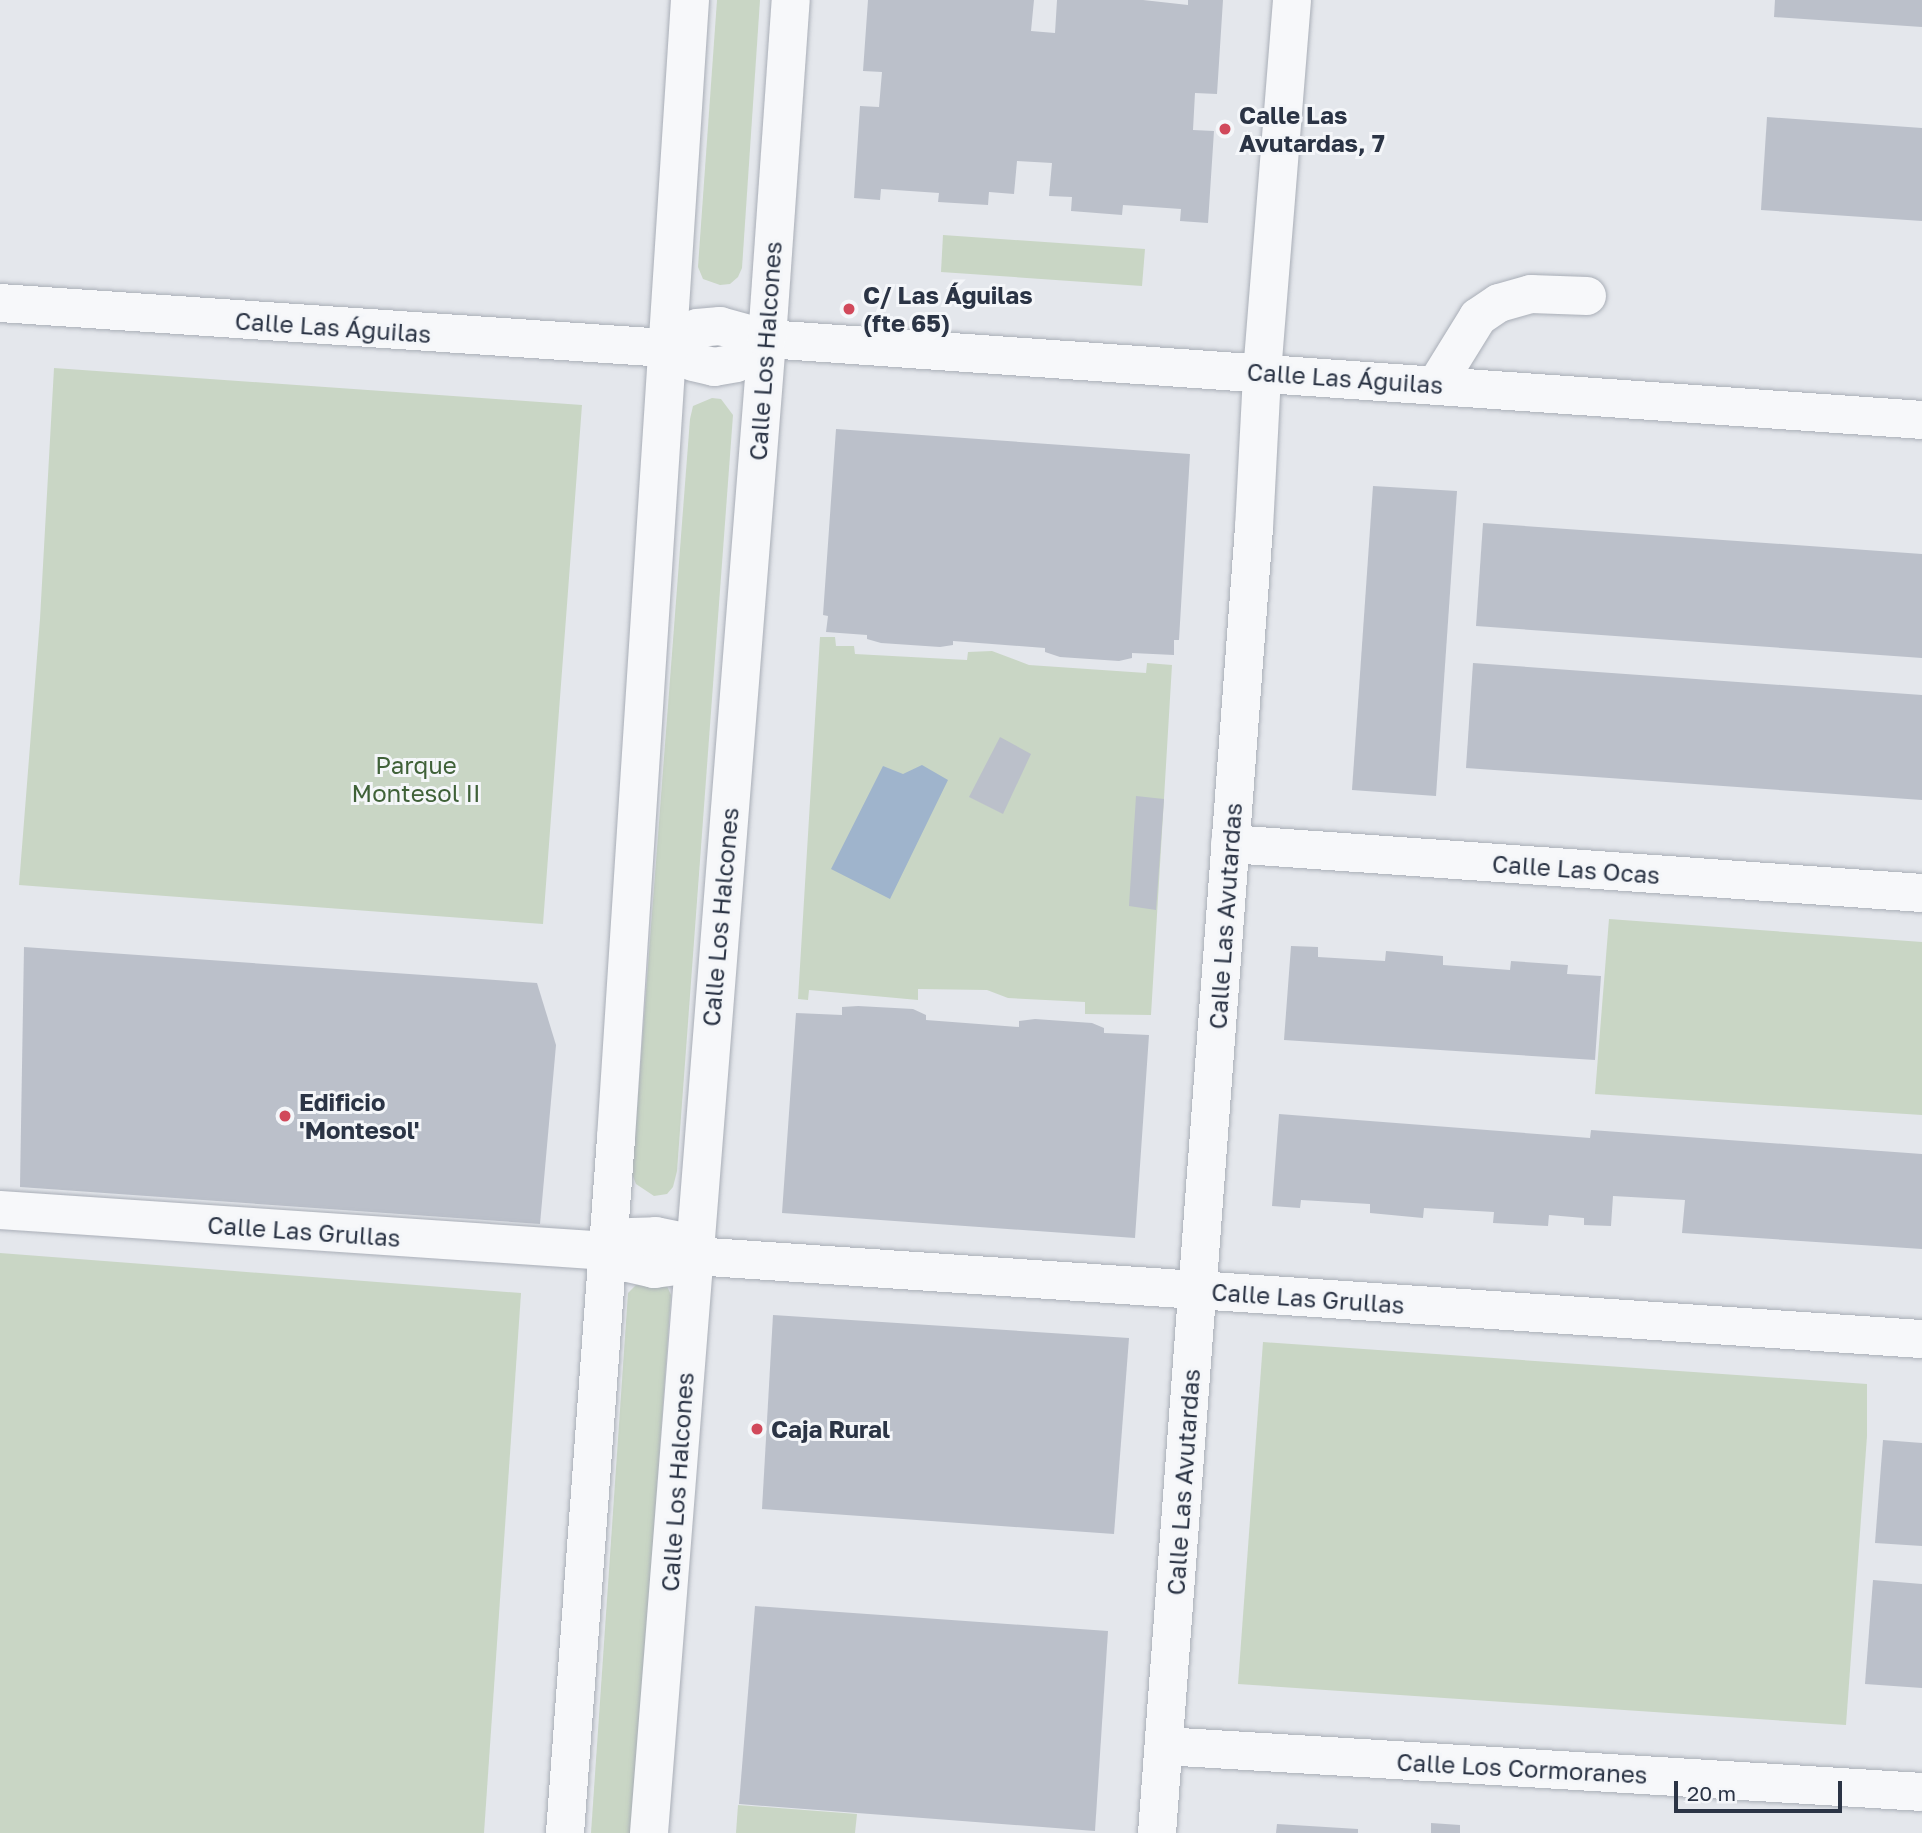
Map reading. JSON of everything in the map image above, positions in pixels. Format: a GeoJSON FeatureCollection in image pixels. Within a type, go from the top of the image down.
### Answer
{"type":"FeatureCollection","features":[{"type":"Feature","properties":{"kind":"street"},"geometry":{"type":"LineString","coordinates":[[565,1833],[608,1251],[691,0]]}},
{"type":"Feature","properties":{"kind":"street","name":"Calle Los Halcones"},"geometry":{"type":"LineString","coordinates":[[649,1833],[767,339],[791,0]]}},
{"type":"Feature","properties":{"kind":"street","name":"Calle Las Avutardas"},"geometry":{"type":"LineString","coordinates":[[1157,1833],[1262,373],[1292,0]]}},
{"type":"Feature","properties":{"kind":"street"},"geometry":{"type":"LineString","coordinates":[[1436,385],[1478,317],[1499,303],[1531,294],[1587,296]]}},
{"type":"Feature","properties":{"kind":"street","name":"Calle Las Águilas"},"geometry":{"type":"LineString","coordinates":[[0,303],[666,348],[680,335],[708,327],[739,329],[767,339],[1922,419]]}},
{"type":"Feature","properties":{"kind":"street","name":"Calle Las Ocas"},"geometry":{"type":"LineString","coordinates":[[1230,844],[1922,894]]}},
{"type":"Feature","properties":{"kind":"street","name":"Calle Las Grullas"},"geometry":{"type":"LineString","coordinates":[[0,1210],[608,1251],[632,1237],[656,1236],[680,1241],[694,1256],[1922,1339]]}},
{"type":"Feature","properties":{"kind":"street","name":"Calle Los Cormoranes"},"geometry":{"type":"LineString","coordinates":[[1164,1746],[1922,1792]]}},
{"type":"Feature","properties":{"kind":"green space"},"geometry":{"type":"Polygon","coordinates":[[[717,0],[760,0],[742,268],[738,277],[730,284],[720,285],[703,279],[698,267],[717,0]]]}},
{"type":"Feature","properties":{"kind":"green space"},"geometry":{"type":"Polygon","coordinates":[[[943,235],[1145,249],[1142,286],[941,272],[943,235]]]}},
{"type":"Feature","properties":{"kind":"green space","name":"Parque Montesol II"},"geometry":{"type":"Polygon","coordinates":[[[54,368],[582,405],[543,924],[19,885],[40,619],[54,368]]]}},
{"type":"Feature","properties":{"kind":"green space"},"geometry":{"type":"Polygon","coordinates":[[[712,398],[721,399],[733,415],[677,1171],[673,1187],[667,1194],[654,1196],[636,1184],[632,1174],[690,419],[693,406],[712,398]]]}},
{"type":"Feature","properties":{"kind":"green space"},"geometry":{"type":"Polygon","coordinates":[[[820,637],[835,637],[836,646],[854,646],[855,654],[967,660],[968,652],[992,651],[1029,665],[1146,673],[1147,663],[1172,665],[1151,1015],[1085,1014],[1085,1002],[1008,998],[987,990],[918,989],[918,1000],[809,990],[808,1000],[798,999],[820,637]]]}},
{"type":"Feature","properties":{"kind":"green space"},"geometry":{"type":"Polygon","coordinates":[[[1609,919],[1922,942],[1922,1115],[1595,1094],[1609,919]]]}},
{"type":"Feature","properties":{"kind":"green space"},"geometry":{"type":"Polygon","coordinates":[[[0,1253],[521,1293],[484,1833],[0,1833],[0,1253]]]}},
{"type":"Feature","properties":{"kind":"green space"},"geometry":{"type":"Polygon","coordinates":[[[638,1283],[667,1286],[671,1295],[632,1833],[591,1833],[628,1293],[638,1283]]]}},
{"type":"Feature","properties":{"kind":"green space"},"geometry":{"type":"Polygon","coordinates":[[[1263,1342],[1867,1384],[1867,1436],[1846,1725],[1238,1684],[1263,1342]]]}},
{"type":"Feature","properties":{"kind":"green space"},"geometry":{"type":"Polygon","coordinates":[[[738,1805],[857,1814],[855,1833],[736,1833],[738,1805]]]}},
{"type":"Feature","properties":{"kind":"water"},"geometry":{"type":"Polygon","coordinates":[[[922,765],[948,780],[890,899],[831,869],[883,766],[903,774],[922,765]]]}},
{"type":"Feature","properties":{"kind":"building"},"geometry":{"type":"Polygon","coordinates":[[[868,0],[1034,0],[1031,31],[1055,33],[1057,0],[1143,0],[1188,5],[1188,0],[1223,0],[1217,94],[1195,93],[1193,130],[1214,131],[1208,223],[1180,221],[1181,209],[1123,205],[1122,215],[1071,211],[1072,197],[1049,196],[1052,163],[1017,161],[1014,194],[989,192],[988,205],[938,202],[939,193],[881,189],[880,200],[854,198],[860,106],[879,107],[882,72],[863,71],[868,0]]]}},
{"type":"Feature","properties":{"kind":"building"},"geometry":{"type":"Polygon","coordinates":[[[1775,0],[1922,0],[1922,27],[1774,17],[1775,0]]]}},
{"type":"Feature","properties":{"kind":"building"},"geometry":{"type":"Polygon","coordinates":[[[1767,117],[1922,128],[1922,221],[1761,210],[1767,117]]]}},
{"type":"Feature","properties":{"kind":"building"},"geometry":{"type":"Polygon","coordinates":[[[836,429],[1190,454],[1179,640],[1174,640],[1174,655],[1132,653],[1132,658],[1119,661],[1060,657],[1045,652],[1045,648],[953,641],[953,645],[940,647],[881,643],[867,639],[867,635],[826,632],[828,616],[823,615],[836,429]]]}},
{"type":"Feature","properties":{"kind":"building"},"geometry":{"type":"Polygon","coordinates":[[[1373,486],[1457,491],[1436,796],[1352,790],[1373,486]]]}},
{"type":"Feature","properties":{"kind":"building"},"geometry":{"type":"Polygon","coordinates":[[[1483,523],[1922,554],[1922,658],[1476,626],[1483,523]]]}},
{"type":"Feature","properties":{"kind":"building"},"geometry":{"type":"Polygon","coordinates":[[[1473,663],[1922,695],[1922,800],[1466,768],[1473,663]]]}},
{"type":"Feature","properties":{"kind":"building"},"geometry":{"type":"Polygon","coordinates":[[[1000,737],[1031,754],[1003,814],[969,797],[1000,737]]]}},
{"type":"Feature","properties":{"kind":"building"},"geometry":{"type":"Polygon","coordinates":[[[1136,796],[1164,799],[1156,910],[1129,906],[1136,796]]]}},
{"type":"Feature","properties":{"kind":"building"},"geometry":{"type":"Polygon","coordinates":[[[1291,946],[1318,947],[1318,957],[1385,961],[1386,951],[1443,956],[1443,965],[1510,970],[1511,961],[1568,965],[1567,974],[1601,976],[1595,1060],[1284,1040],[1291,946]]]}},
{"type":"Feature","properties":{"kind":"building","name":"Edificio 'Montesol'"},"geometry":{"type":"Polygon","coordinates":[[[24,947],[537,983],[556,1045],[540,1224],[20,1187],[24,947]]]}},
{"type":"Feature","properties":{"kind":"building"},"geometry":{"type":"Polygon","coordinates":[[[842,1007],[913,1009],[926,1015],[926,1020],[1019,1027],[1019,1021],[1035,1019],[1092,1023],[1104,1028],[1104,1033],[1149,1035],[1135,1238],[782,1213],[796,1013],[842,1015],[842,1007]]]}},
{"type":"Feature","properties":{"kind":"building"},"geometry":{"type":"Polygon","coordinates":[[[1279,1114],[1590,1138],[1591,1130],[1922,1154],[1922,1249],[1682,1233],[1685,1200],[1613,1196],[1611,1226],[1584,1225],[1584,1218],[1549,1215],[1548,1226],[1493,1223],[1494,1212],[1424,1208],[1423,1218],[1370,1213],[1370,1204],[1301,1200],[1300,1208],[1272,1206],[1279,1114]]]}},
{"type":"Feature","properties":{"kind":"building"},"geometry":{"type":"Polygon","coordinates":[[[773,1315],[1129,1338],[1114,1534],[762,1509],[773,1315]]]}},
{"type":"Feature","properties":{"kind":"building"},"geometry":{"type":"Polygon","coordinates":[[[1883,1440],[1922,1443],[1922,1546],[1875,1543],[1883,1440]]]}},
{"type":"Feature","properties":{"kind":"building"},"geometry":{"type":"Polygon","coordinates":[[[1873,1580],[1922,1584],[1922,1688],[1865,1684],[1873,1580]]]}},
{"type":"Feature","properties":{"kind":"building"},"geometry":{"type":"Polygon","coordinates":[[[755,1606],[1108,1631],[1095,1831],[739,1804],[755,1606]]]}},
{"type":"Feature","properties":{"kind":"building"},"geometry":{"type":"Polygon","coordinates":[[[1431,1823],[1460,1825],[1460,1833],[1431,1833],[1431,1823]]]}},
{"type":"Feature","properties":{"kind":"building"},"geometry":{"type":"Polygon","coordinates":[[[1277,1824],[1358,1829],[1358,1833],[1276,1833],[1277,1824]]]}},
{"type":"Feature","properties":{"kind":"place","name":"Calle Las Avutardas, 7"},"geometry":{"type":"Point","coordinates":[1225,129]}},
{"type":"Feature","properties":{"kind":"place","name":"C/ Las Águilas (fte 65)"},"geometry":{"type":"Point","coordinates":[849,309]}},
{"type":"Feature","properties":{"kind":"place","name":"Edificio 'Montesol'"},"geometry":{"type":"Point","coordinates":[285,1116]}},
{"type":"Feature","properties":{"kind":"place","name":"Caja Rural"},"geometry":{"type":"Point","coordinates":[757,1429]}}]}
